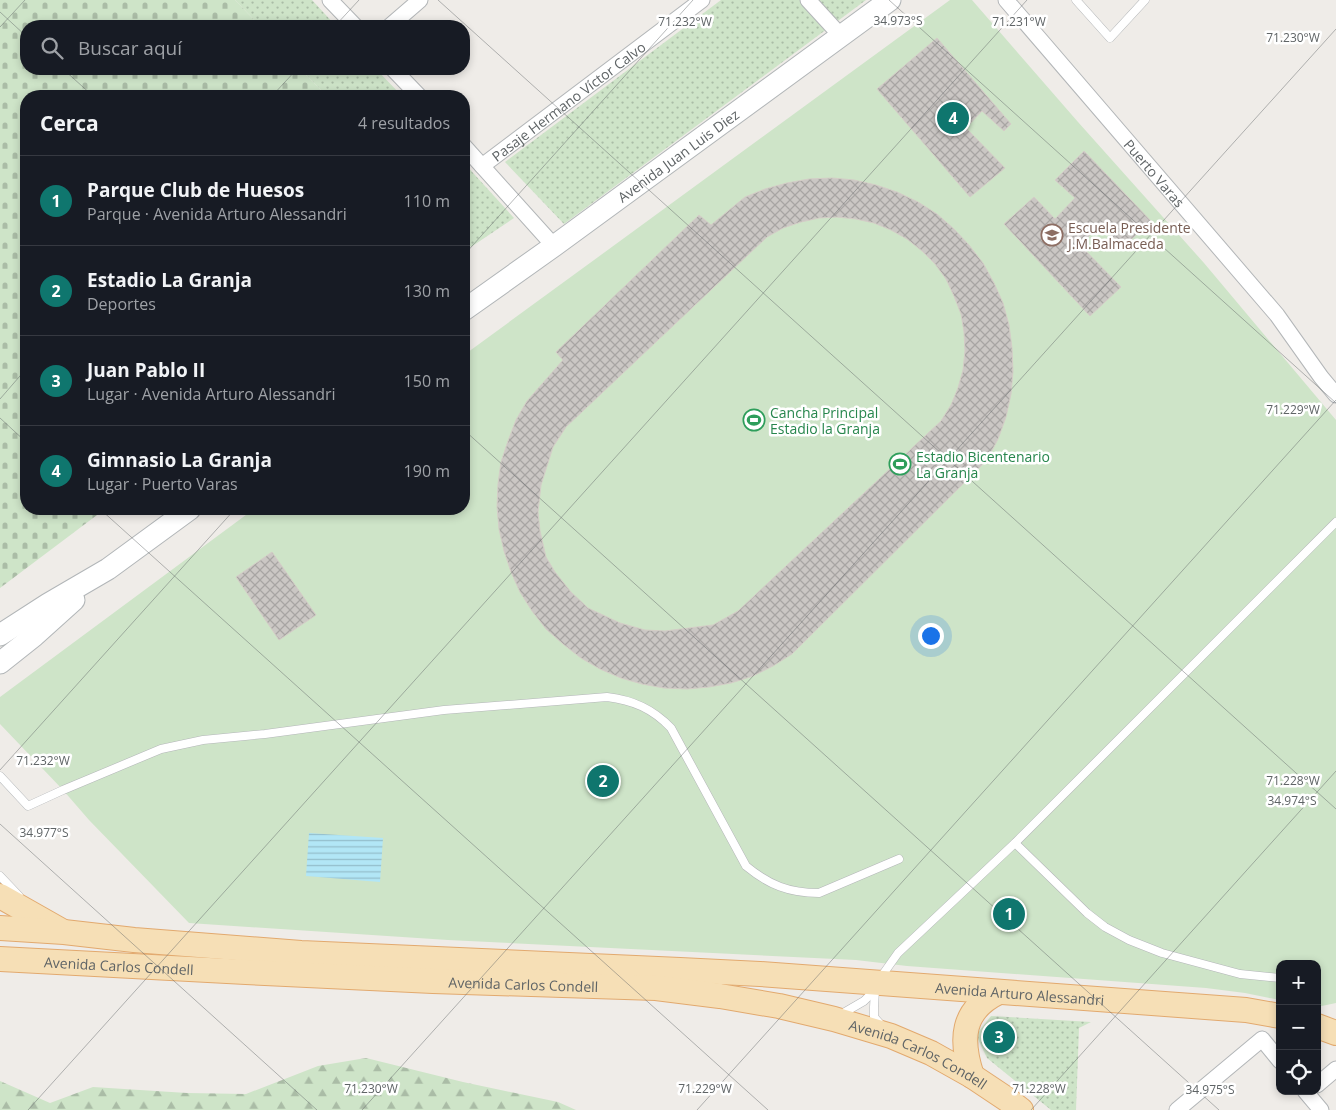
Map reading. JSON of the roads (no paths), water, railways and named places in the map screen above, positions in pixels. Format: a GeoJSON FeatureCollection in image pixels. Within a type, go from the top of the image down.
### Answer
{"type":"FeatureCollection","features":[{"type":"Feature","properties":{"kind":"main road","name":"Avenida Juan Luis Diez"},"geometry":{"type":"LineString","coordinates":[[470,306],[890,0]]}},
{"type":"Feature","properties":{"kind":"main road"},"geometry":{"type":"LineString","coordinates":[[0,635],[108,569],[182,515]]}},
{"type":"Feature","properties":{"kind":"main road"},"geometry":{"type":"LineString","coordinates":[[0,663],[34,636],[108,569]]}},
{"type":"Feature","properties":{"kind":"main road"},"geometry":{"type":"LineString","coordinates":[[0,896],[64,932]]}},
{"type":"Feature","properties":{"kind":"main road","name":"Avenida Carlos Condell"},"geometry":{"type":"LineString","coordinates":[[0,928],[301,953],[760,974]]}},
{"type":"Feature","properties":{"kind":"main road","name":"Avenida Carlos Condell"},"geometry":{"type":"LineString","coordinates":[[3,958],[256,973],[656,988],[720,996],[769,1004],[834,1019],[891,1036],[931,1053],[972,1076],[1021,1110]]}},
{"type":"Feature","properties":{"kind":"main road","name":"Avenida Arturo Alessandri"},"geometry":{"type":"LineString","coordinates":[[760,974],[875,987],[999,992],[1246,1010],[1276,1015]]}},
{"type":"Feature","properties":{"kind":"main road"},"geometry":{"type":"LineString","coordinates":[[972,1076],[965,1054],[968,1023],[976,1008],[983,1001],[999,992]]}},
{"type":"Feature","properties":{"kind":"main road"},"geometry":{"type":"LineString","coordinates":[[1321,1027],[1336,1033]]}},
{"type":"Feature","properties":{"kind":"street"},"geometry":{"type":"LineString","coordinates":[[330,0],[349,20]]}},
{"type":"Feature","properties":{"kind":"street"},"geometry":{"type":"LineString","coordinates":[[397,20],[420,0]]}},
{"type":"Feature","properties":{"kind":"street","name":"Pasaje Hermano Víctor Calvo"},"geometry":{"type":"LineString","coordinates":[[482,166],[702,0]]}},
{"type":"Feature","properties":{"kind":"street"},"geometry":{"type":"LineString","coordinates":[[808,0],[841,36]]}},
{"type":"Feature","properties":{"kind":"street","name":"Puerto Varas"},"geometry":{"type":"LineString","coordinates":[[1006,0],[1277,315],[1320,377],[1336,395]]}},
{"type":"Feature","properties":{"kind":"street"},"geometry":{"type":"LineString","coordinates":[[399,75],[413,90]]}},
{"type":"Feature","properties":{"kind":"street"},"geometry":{"type":"LineString","coordinates":[[470,153],[554,246]]}},
{"type":"Feature","properties":{"kind":"street"},"geometry":{"type":"LineString","coordinates":[[1177,1110],[1262,1039],[1276,1056]]}},
{"type":"Feature","properties":{"kind":"street"},"geometry":{"type":"LineString","coordinates":[[1321,1081],[1336,1069]]}},
{"type":"Feature","properties":{"kind":"street"},"geometry":{"type":"LineString","coordinates":[[1313,1095],[1321,1110]]}},
{"type":"Feature","properties":{"kind":"lane"},"geometry":{"type":"LineString","coordinates":[[1076,0],[1110,38],[1145,0]]}},
{"type":"Feature","properties":{"kind":"lane"},"geometry":{"type":"LineString","coordinates":[[834,1019],[864,1001],[898,953],[1015,843],[1336,522]]}},
{"type":"Feature","properties":{"kind":"lane"},"geometry":{"type":"LineString","coordinates":[[0,776],[28,806],[161,749],[203,740],[265,734],[444,710],[607,697],[625,700],[642,706],[658,716],[671,728],[746,866],[766,881],[790,891],[819,893],[899,859]]}},
{"type":"Feature","properties":{"kind":"lane"},"geometry":{"type":"LineString","coordinates":[[1015,843],[1087,913],[1105,927],[1129,940],[1162,953],[1240,974],[1276,978]]}},
{"type":"Feature","properties":{"kind":"lane"},"geometry":{"type":"LineString","coordinates":[[0,876],[41,919]]}},
{"type":"Feature","properties":{"kind":"lane"},"geometry":{"type":"LineString","coordinates":[[875,987],[874,1017],[891,1036]]}},
{"type":"Feature","properties":{"kind":"water"},"geometry":{"type":"Polygon","coordinates":[[[309,833],[383,838],[380,882],[306,876],[309,833]]]}},
{"type":"Feature","properties":{"kind":"place","name":"Gimnasio La Granja"},"geometry":{"type":"Point","coordinates":[953,118]}},
{"type":"Feature","properties":{"kind":"place","name":"Escuela Presidente J.M.Balmaceda"},"geometry":{"type":"Point","coordinates":[1052,235]}},
{"type":"Feature","properties":{"kind":"place","name":"Cancha Principal Estadio la Granja"},"geometry":{"type":"Point","coordinates":[754,420]}},
{"type":"Feature","properties":{"kind":"place","name":"Estadio Bicentenario La Granja"},"geometry":{"type":"Point","coordinates":[900,464]}},
{"type":"Feature","properties":{"kind":"place","name":"Estadio La Granja"},"geometry":{"type":"Point","coordinates":[603,781]}},
{"type":"Feature","properties":{"kind":"place","name":"Parque Club de Huesos"},"geometry":{"type":"Point","coordinates":[1009,914]}},
{"type":"Feature","properties":{"kind":"place","name":"Juan Pablo II"},"geometry":{"type":"Point","coordinates":[999,1037]}}]}
